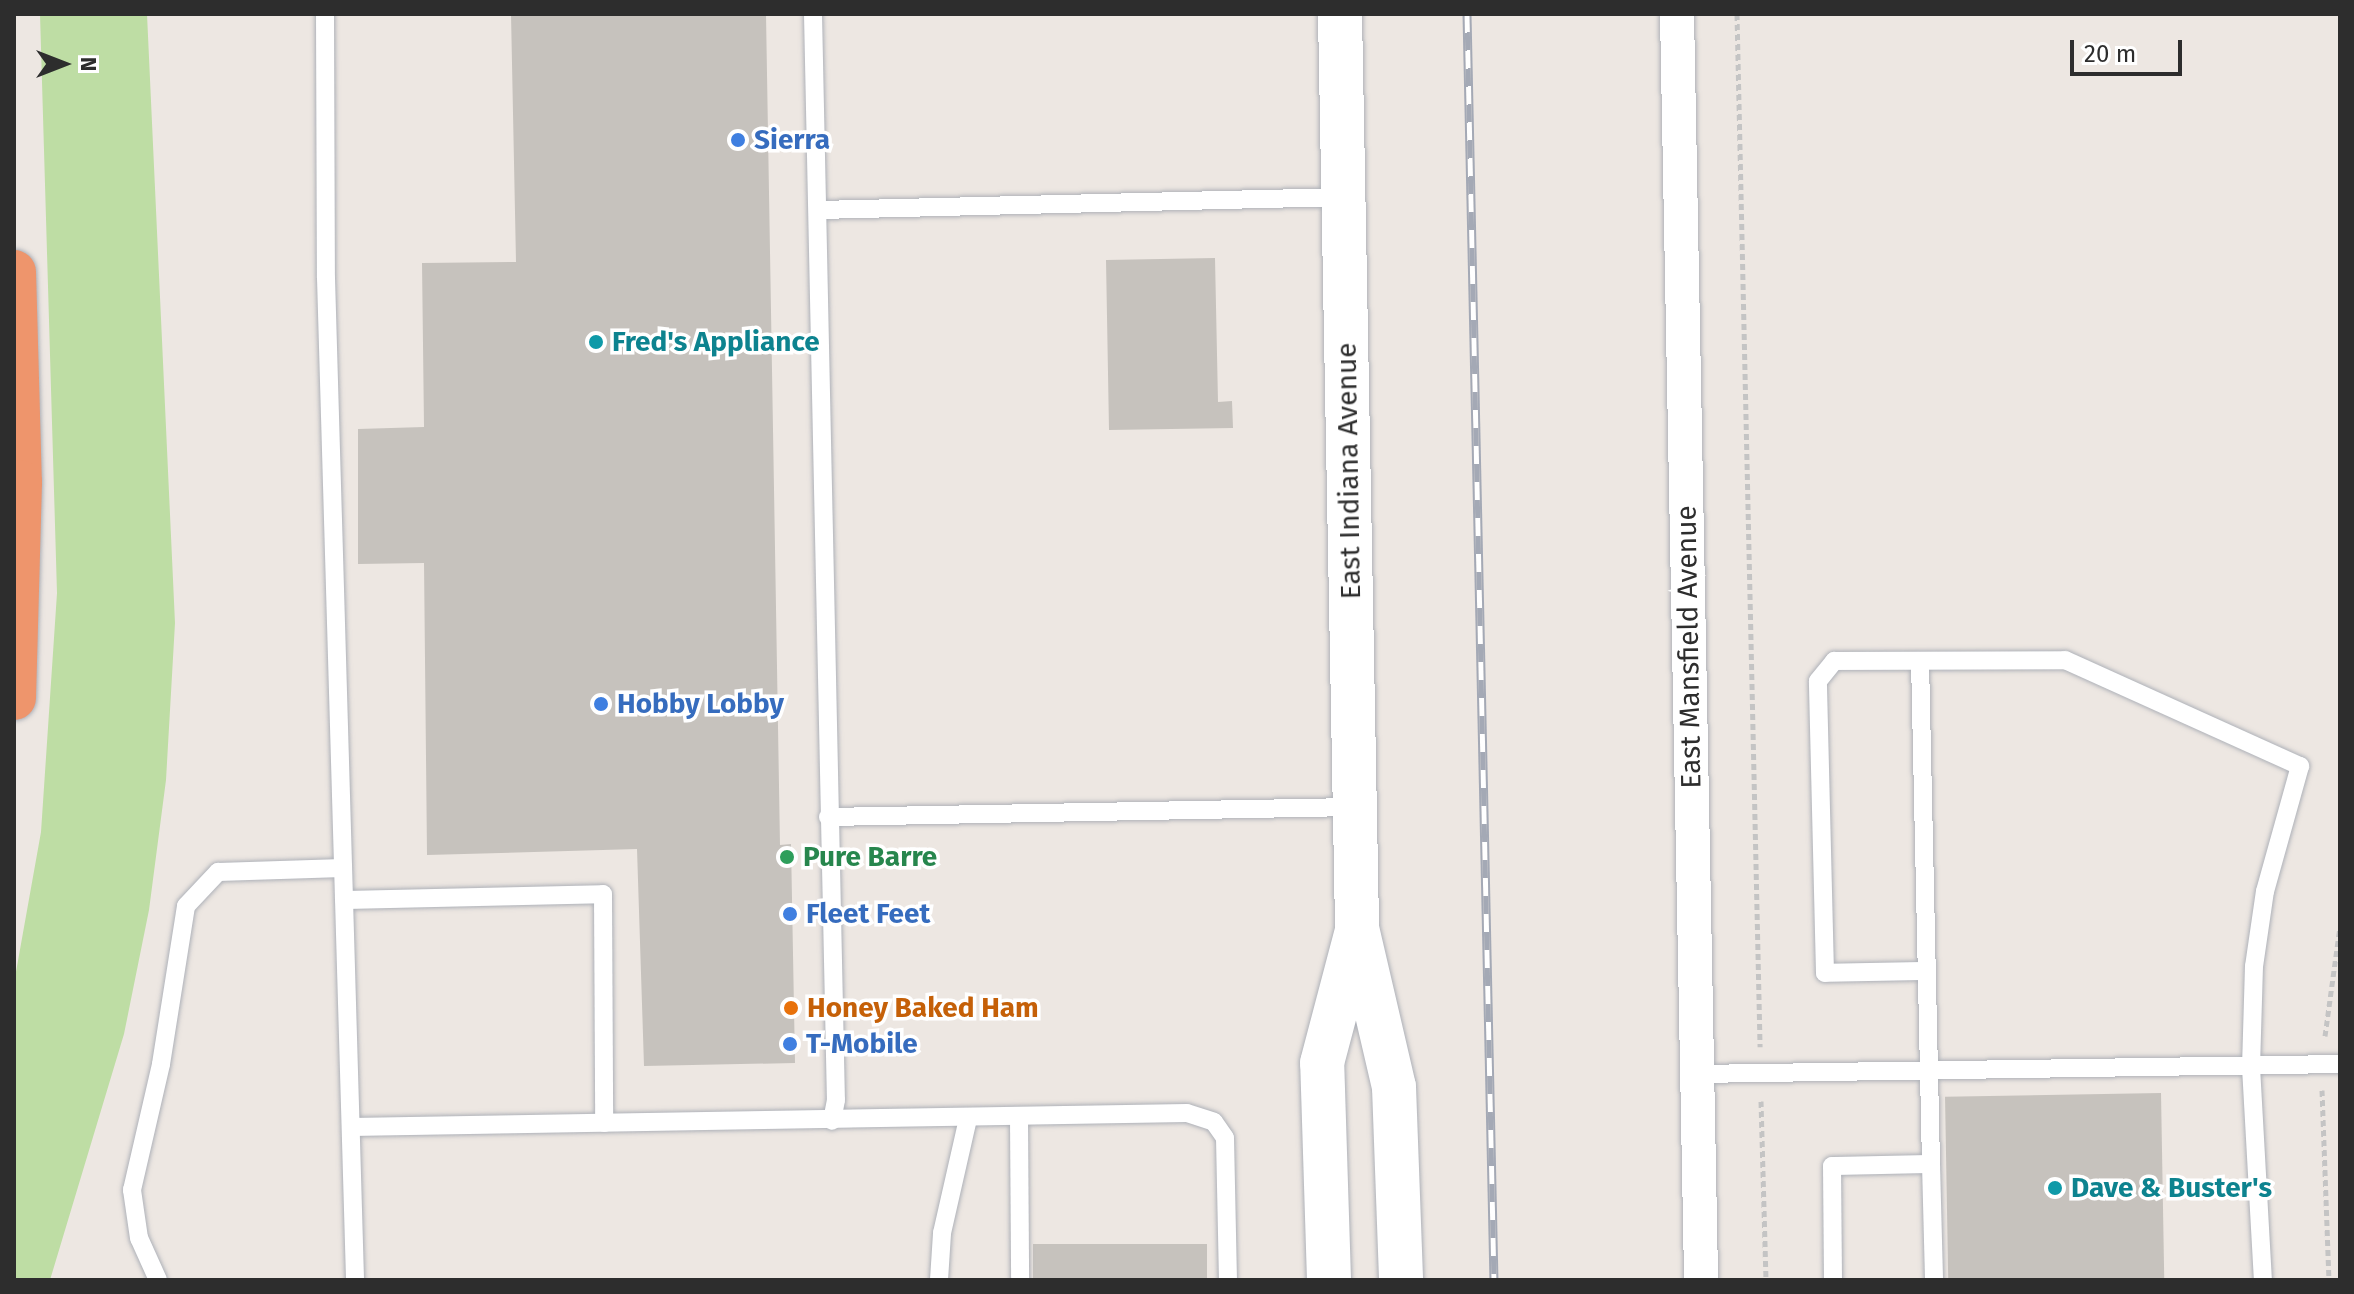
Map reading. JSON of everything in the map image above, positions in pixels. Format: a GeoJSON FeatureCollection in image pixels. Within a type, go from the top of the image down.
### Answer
{"type":"FeatureCollection","features":[{"type":"Feature","properties":{"kind":"highway"},"geometry":{"type":"LineString","coordinates":[[14,272],[20,498],[14,698]]}},
{"type":"Feature","properties":{"kind":"main road","name":"East Indiana Avenue"},"geometry":{"type":"LineString","coordinates":[[1340,14],[1357,928],[1394,1087],[1401,1280]]}},
{"type":"Feature","properties":{"kind":"main road","name":"East Indiana Avenue"},"geometry":{"type":"LineString","coordinates":[[1329,1280],[1322,1063],[1357,928]]}},
{"type":"Feature","properties":{"kind":"street","name":"East Mansfield Avenue"},"geometry":{"type":"LineString","coordinates":[[1677,14],[1701,1280]]}},
{"type":"Feature","properties":{"kind":"lane"},"geometry":{"type":"LineString","coordinates":[[325,14],[326,278],[355,1280]]}},
{"type":"Feature","properties":{"kind":"lane"},"geometry":{"type":"LineString","coordinates":[[813,14],[836,1100],[832,1121]]}},
{"type":"Feature","properties":{"kind":"lane"},"geometry":{"type":"LineString","coordinates":[[819,210],[1344,197]]}},
{"type":"Feature","properties":{"kind":"lane"},"geometry":{"type":"LineString","coordinates":[[1926,971],[1825,973],[1818,681],[1834,661],[2065,660],[2300,766],[2265,891],[2254,966],[2251,1067],[2263,1280]]}},
{"type":"Feature","properties":{"kind":"lane"},"geometry":{"type":"LineString","coordinates":[[1920,661],[1934,1280]]}},
{"type":"Feature","properties":{"kind":"lane"},"geometry":{"type":"LineString","coordinates":[[828,817],[1354,807]]}},
{"type":"Feature","properties":{"kind":"lane"},"geometry":{"type":"LineString","coordinates":[[158,1280],[139,1238],[132,1190],[161,1064],[186,906],[218,872],[343,868]]}},
{"type":"Feature","properties":{"kind":"lane"},"geometry":{"type":"LineString","coordinates":[[344,900],[603,894],[604,1123]]}},
{"type":"Feature","properties":{"kind":"lane"},"geometry":{"type":"LineString","coordinates":[[1697,1074],[1929,1074],[2332,1065]]}},
{"type":"Feature","properties":{"kind":"lane"},"geometry":{"type":"LineString","coordinates":[[351,1127],[1019,1119],[1187,1113],[1214,1122],[1225,1138],[1228,1280]]}},
{"type":"Feature","properties":{"kind":"lane"},"geometry":{"type":"LineString","coordinates":[[939,1280],[942,1233],[968,1119]]}},
{"type":"Feature","properties":{"kind":"lane"},"geometry":{"type":"LineString","coordinates":[[1019,1119],[1020,1280]]}},
{"type":"Feature","properties":{"kind":"lane"},"geometry":{"type":"LineString","coordinates":[[1833,1280],[1832,1166],[1931,1164]]}},
{"type":"Feature","properties":{"kind":"path"},"geometry":{"type":"LineString","coordinates":[[1737,14],[1766,1280]]}},
{"type":"Feature","properties":{"kind":"path"},"geometry":{"type":"LineString","coordinates":[[2329,1280],[2330,973],[2340,927]]}},
{"type":"Feature","properties":{"kind":"green space"},"geometry":{"type":"Polygon","coordinates":[[[40,14],[147,14],[175,623],[166,780],[149,910],[124,1034],[50,1280],[14,1280],[14,983],[41,832],[57,593],[40,14]]]}},
{"type":"Feature","properties":{"kind":"building"},"geometry":{"type":"Polygon","coordinates":[[[511,14],[766,14],[780,845],[791,844],[795,1063],[644,1066],[637,849],[427,855],[424,563],[358,564],[358,429],[424,427],[422,263],[516,262],[511,14]]]}},
{"type":"Feature","properties":{"kind":"building"},"geometry":{"type":"Polygon","coordinates":[[[1215,258],[1218,402],[1232,401],[1233,428],[1109,430],[1106,260],[1215,258]]]}},
{"type":"Feature","properties":{"kind":"building","name":"Dave & Buster's"},"geometry":{"type":"Polygon","coordinates":[[[2161,1093],[2164,1280],[1948,1280],[1945,1097],[2161,1093]]]}},
{"type":"Feature","properties":{"kind":"building"},"geometry":{"type":"Polygon","coordinates":[[[1033,1244],[1207,1244],[1207,1280],[1033,1280],[1033,1244]]]}},
{"type":"Feature","properties":{"kind":"railway"},"geometry":{"type":"LineString","coordinates":[[1467,14],[1494,1280]]}},
{"type":"Feature","properties":{"kind":"place","name":"Sierra"},"geometry":{"type":"Point","coordinates":[738,140]}},
{"type":"Feature","properties":{"kind":"place","name":"Fred's Appliance"},"geometry":{"type":"Point","coordinates":[596,342]}},
{"type":"Feature","properties":{"kind":"place","name":"Hobby Lobby"},"geometry":{"type":"Point","coordinates":[601,704]}},
{"type":"Feature","properties":{"kind":"place","name":"Pure Barre"},"geometry":{"type":"Point","coordinates":[787,857]}},
{"type":"Feature","properties":{"kind":"place","name":"Fleet Feet"},"geometry":{"type":"Point","coordinates":[790,914]}},
{"type":"Feature","properties":{"kind":"place","name":"Honey Baked Ham"},"geometry":{"type":"Point","coordinates":[791,1008]}},
{"type":"Feature","properties":{"kind":"place","name":"T-Mobile"},"geometry":{"type":"Point","coordinates":[790,1044]}},
{"type":"Feature","properties":{"kind":"place","name":"Dave & Buster's"},"geometry":{"type":"Point","coordinates":[2055,1188]}}]}
